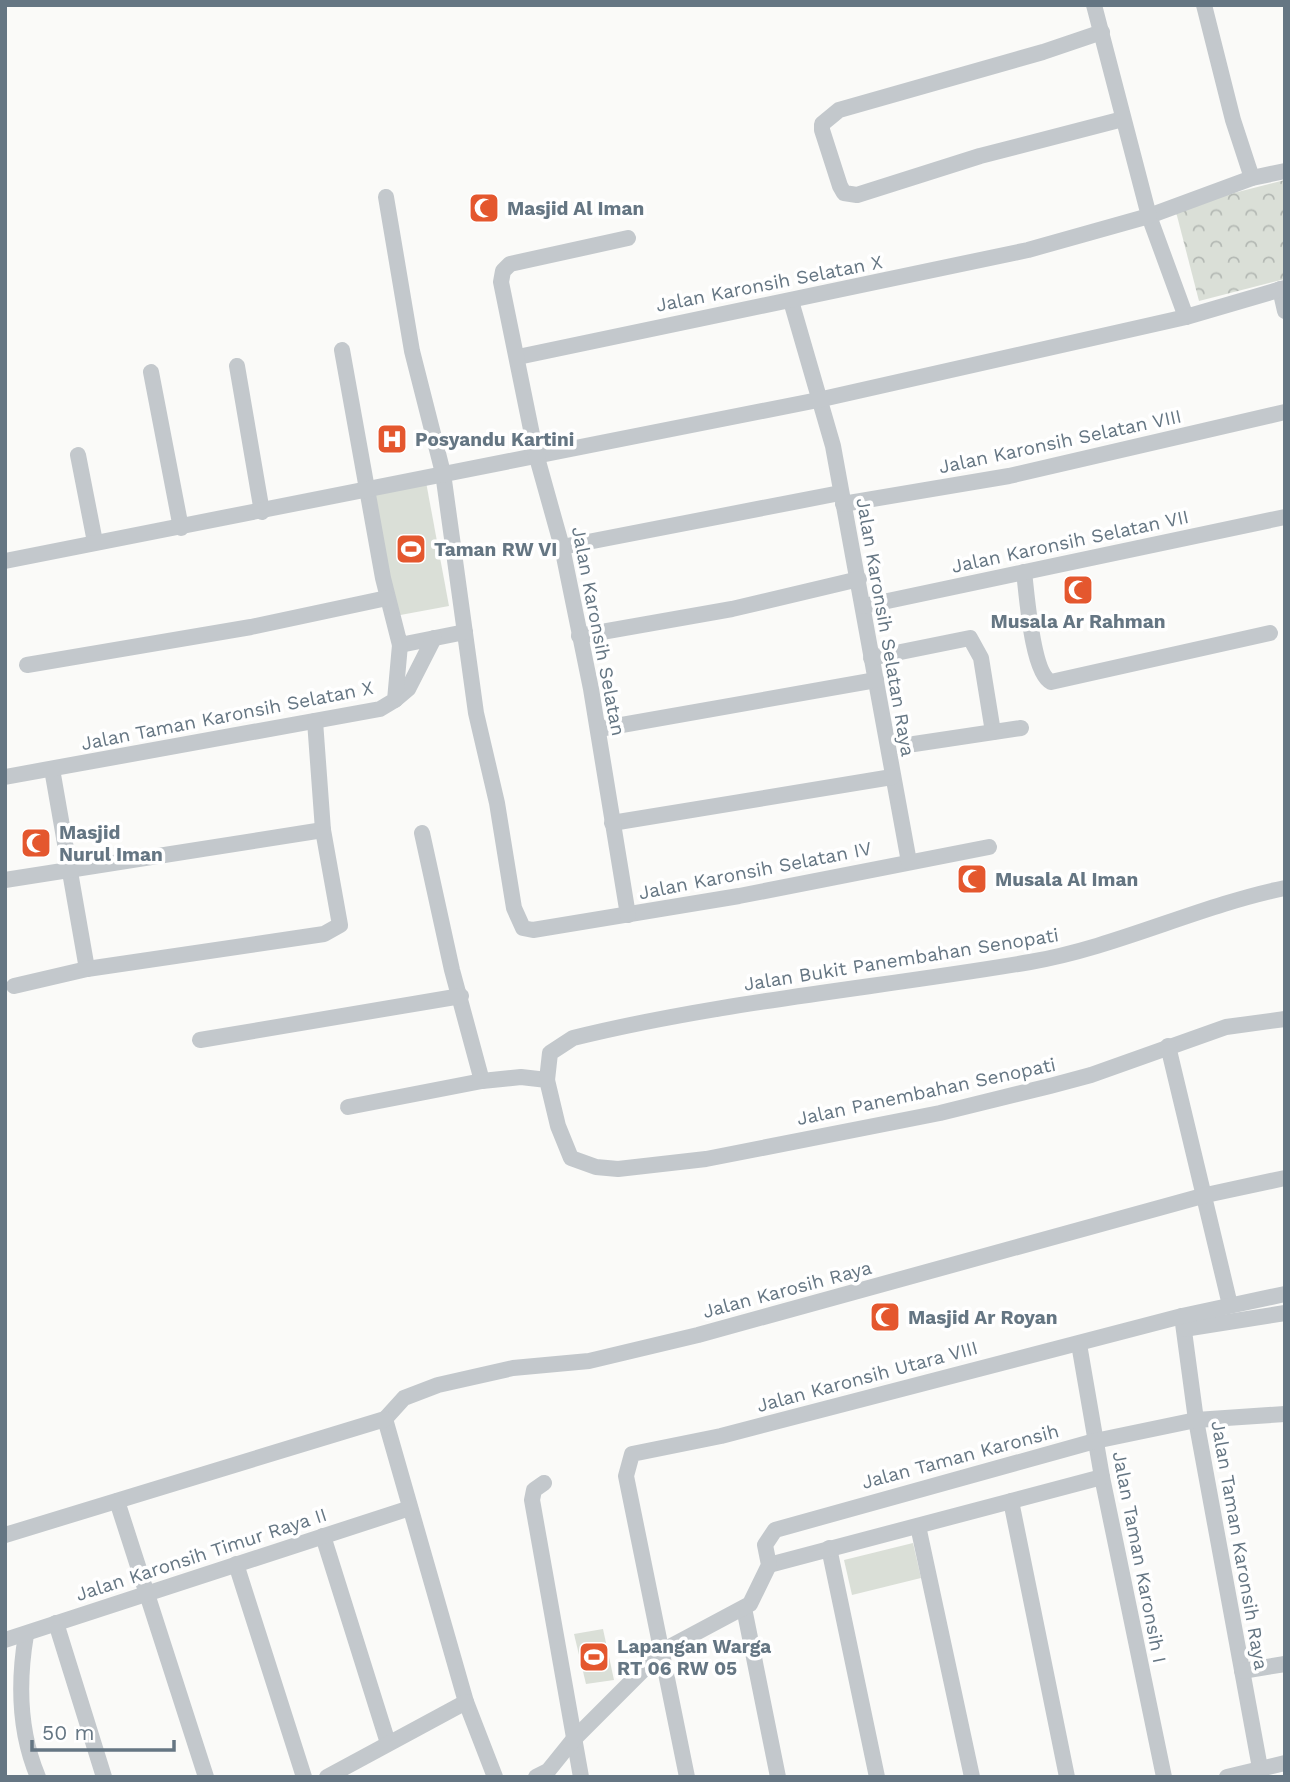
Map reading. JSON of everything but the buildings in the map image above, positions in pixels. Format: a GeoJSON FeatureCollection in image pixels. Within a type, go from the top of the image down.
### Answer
{"type":"FeatureCollection","features":[{"type":"Feature","properties":{"kind":"street"},"geometry":{"type":"LineString","coordinates":[[1094,5],[1149,216],[1186,317]]}},
{"type":"Feature","properties":{"kind":"street"},"geometry":{"type":"LineString","coordinates":[[1204,5],[1233,120],[1252,178]]}},
{"type":"Feature","properties":{"kind":"street"},"geometry":{"type":"LineString","coordinates":[[1102,33],[839,110],[822,124],[821,130],[840,186],[844,193],[857,195],[980,156],[1123,119]]}},
{"type":"Feature","properties":{"kind":"street","name":"Jalan Karonsih Selatan X"},"geometry":{"type":"LineString","coordinates":[[518,358],[1028,250],[1149,216],[1252,178],[1285,171]]}},
{"type":"Feature","properties":{"kind":"street"},"geometry":{"type":"LineString","coordinates":[[342,350],[387,598],[400,645],[465,632],[443,473],[412,351],[386,197]]}},
{"type":"Feature","properties":{"kind":"street","name":"Jalan Karonsih Selatan"},"geometry":{"type":"LineString","coordinates":[[628,238],[510,264],[503,271],[501,282],[536,454],[562,547],[599,729],[628,915]]}},
{"type":"Feature","properties":{"kind":"street"},"geometry":{"type":"LineString","coordinates":[[5,561],[818,400],[1186,317],[1282,289],[1285,311]]}},
{"type":"Feature","properties":{"kind":"street","name":"Jalan Karonsih Selatan Raya"},"geometry":{"type":"LineString","coordinates":[[790,301],[833,446],[909,862]]}},
{"type":"Feature","properties":{"kind":"street"},"geometry":{"type":"LineString","coordinates":[[237,366],[262,512]]}},
{"type":"Feature","properties":{"kind":"street"},"geometry":{"type":"LineString","coordinates":[[151,372],[181,528]]}},
{"type":"Feature","properties":{"kind":"street","name":"Jalan Karonsih Selatan VIII"},"geometry":{"type":"LineString","coordinates":[[562,547],[841,498],[1009,477],[1285,412]]}},
{"type":"Feature","properties":{"kind":"street"},"geometry":{"type":"LineString","coordinates":[[78,455],[95,542]]}},
{"type":"Feature","properties":{"kind":"street","name":"Jalan Karonsih Selatan VII"},"geometry":{"type":"LineString","coordinates":[[864,606],[1285,517]]}},
{"type":"Feature","properties":{"kind":"street"},"geometry":{"type":"LineString","coordinates":[[1024,572],[1036,654],[1041,673],[1051,682],[1270,633]]}},
{"type":"Feature","properties":{"kind":"street"},"geometry":{"type":"LineString","coordinates":[[579,636],[732,609],[859,579]]}},
{"type":"Feature","properties":{"kind":"street"},"geometry":{"type":"LineString","coordinates":[[27,665],[251,626],[387,598]]}},
{"type":"Feature","properties":{"kind":"street","name":"Jalan Karonsih Selatan IV"},"geometry":{"type":"LineString","coordinates":[[465,632],[476,713],[497,803],[514,908],[519,924],[528,930],[628,915],[989,847]]}},
{"type":"Feature","properties":{"kind":"street"},"geometry":{"type":"LineString","coordinates":[[395,701],[408,689],[434,638]]}},
{"type":"Feature","properties":{"kind":"street"},"geometry":{"type":"LineString","coordinates":[[871,658],[970,639],[981,658],[993,732]]}},
{"type":"Feature","properties":{"kind":"street","name":"Jalan Taman Karonsih Selatan X"},"geometry":{"type":"LineString","coordinates":[[5,776],[380,709],[395,701],[400,645]]}},
{"type":"Feature","properties":{"kind":"street"},"geometry":{"type":"LineString","coordinates":[[599,729],[876,680]]}},
{"type":"Feature","properties":{"kind":"street"},"geometry":{"type":"LineString","coordinates":[[14,986],[87,969],[324,934],[340,925],[341,918],[324,830],[315,721]]}},
{"type":"Feature","properties":{"kind":"street"},"geometry":{"type":"LineString","coordinates":[[914,744],[1021,728]]}},
{"type":"Feature","properties":{"kind":"street"},"geometry":{"type":"LineString","coordinates":[[52,769],[87,969]]}},
{"type":"Feature","properties":{"kind":"street"},"geometry":{"type":"LineString","coordinates":[[612,823],[892,777]]}},
{"type":"Feature","properties":{"kind":"street"},"geometry":{"type":"LineString","coordinates":[[5,880],[324,830]]}},
{"type":"Feature","properties":{"kind":"street"},"geometry":{"type":"LineString","coordinates":[[422,833],[452,970],[482,1081]]}},
{"type":"Feature","properties":{"kind":"street","name":"Jalan Bukit Panembahan Senopati"},"geometry":{"type":"LineString","coordinates":[[547,1080],[550,1053],[573,1038],[896,981],[1031,962],[1125,938],[1243,897],[1285,888]]}},
{"type":"Feature","properties":{"kind":"street"},"geometry":{"type":"LineString","coordinates":[[200,1040],[461,996]]}},
{"type":"Feature","properties":{"kind":"street","name":"Jalan Panembahan Senopati"},"geometry":{"type":"LineString","coordinates":[[547,1080],[558,1126],[571,1158],[596,1167],[618,1169],[706,1159],[940,1112],[1091,1075],[1226,1027],[1285,1019]]}},
{"type":"Feature","properties":{"kind":"street"},"geometry":{"type":"LineString","coordinates":[[1168,1046],[1206,1195],[1230,1305]]}},
{"type":"Feature","properties":{"kind":"street"},"geometry":{"type":"LineString","coordinates":[[348,1107],[482,1081],[521,1077],[547,1080]]}},
{"type":"Feature","properties":{"kind":"street","name":"Jalan Karosih Raya"},"geometry":{"type":"LineString","coordinates":[[385,1419],[404,1398],[438,1385],[513,1368],[589,1361],[698,1335],[1206,1195],[1285,1178]]}},
{"type":"Feature","properties":{"kind":"street","name":"Jalan Karonsih Utara VIII"},"geometry":{"type":"LineString","coordinates":[[662,1651],[626,1476],[627,1463],[632,1454],[721,1436],[1079,1344],[1183,1323],[1230,1305],[1285,1294]]}},
{"type":"Feature","properties":{"kind":"street"},"geometry":{"type":"LineString","coordinates":[[1183,1323],[1285,1313]]}},
{"type":"Feature","properties":{"kind":"street","name":"Jalan Taman Karonsih Raya"},"geometry":{"type":"LineString","coordinates":[[1183,1323],[1196,1420],[1260,1768]]}},
{"type":"Feature","properties":{"kind":"street","name":"Jalan Taman Karonsih I"},"geometry":{"type":"LineString","coordinates":[[1079,1344],[1102,1477],[1164,1777]]}},
{"type":"Feature","properties":{"kind":"street","name":"Jalan Taman Karonsih"},"geometry":{"type":"LineString","coordinates":[[536,1777],[548,1771],[573,1740],[662,1651],[744,1608],[754,1598],[769,1565],[766,1540],[784,1526],[1095,1441],[1196,1420],[1285,1414]]}},
{"type":"Feature","properties":{"kind":"street"},"geometry":{"type":"LineString","coordinates":[[5,1535],[385,1419],[466,1702],[495,1777]]}},
{"type":"Feature","properties":{"kind":"street"},"geometry":{"type":"LineString","coordinates":[[769,1565],[1102,1477]]}},
{"type":"Feature","properties":{"kind":"street"},"geometry":{"type":"LineString","coordinates":[[544,1483],[534,1490],[532,1500],[581,1777]]}},
{"type":"Feature","properties":{"kind":"street"},"geometry":{"type":"LineString","coordinates":[[117,1501],[206,1777]]}},
{"type":"Feature","properties":{"kind":"street"},"geometry":{"type":"LineString","coordinates":[[1011,1501],[1067,1777]]}},
{"type":"Feature","properties":{"kind":"street","name":"Jalan Karonsih Timur Raya II"},"geometry":{"type":"LineString","coordinates":[[5,1640],[410,1508]]}},
{"type":"Feature","properties":{"kind":"street"},"geometry":{"type":"LineString","coordinates":[[918,1526],[972,1777]]}},
{"type":"Feature","properties":{"kind":"street"},"geometry":{"type":"LineString","coordinates":[[323,1536],[388,1742]]}},
{"type":"Feature","properties":{"kind":"street"},"geometry":{"type":"LineString","coordinates":[[829,1548],[877,1777]]}},
{"type":"Feature","properties":{"kind":"street"},"geometry":{"type":"LineString","coordinates":[[236,1564],[304,1777]]}},
{"type":"Feature","properties":{"kind":"street"},"geometry":{"type":"LineString","coordinates":[[744,1608],[778,1777]]}},
{"type":"Feature","properties":{"kind":"street"},"geometry":{"type":"LineString","coordinates":[[56,1623],[104,1777]]}},
{"type":"Feature","properties":{"kind":"street"},"geometry":{"type":"LineString","coordinates":[[26,1635],[19,1673],[21,1700],[38,1777]]}},
{"type":"Feature","properties":{"kind":"street"},"geometry":{"type":"LineString","coordinates":[[662,1651],[687,1777]]}},
{"type":"Feature","properties":{"kind":"street"},"geometry":{"type":"LineString","coordinates":[[1241,1671],[1285,1664]]}},
{"type":"Feature","properties":{"kind":"street"},"geometry":{"type":"LineString","coordinates":[[327,1777],[466,1702]]}},
{"type":"Feature","properties":{"kind":"street"},"geometry":{"type":"LineString","coordinates":[[1227,1777],[1285,1763]]}},
{"type":"Feature","properties":{"kind":"green space"},"geometry":{"type":"Polygon","coordinates":[[[1285,180],[1285,279],[1199,301],[1175,208],[1285,180]]]}},
{"type":"Feature","properties":{"kind":"green space","name":"Taman RW VI"},"geometry":{"type":"Polygon","coordinates":[[[426,482],[449,606],[395,616],[372,492],[426,482]]]}},
{"type":"Feature","properties":{"kind":"green space"},"geometry":{"type":"Polygon","coordinates":[[[913,1543],[921,1578],[852,1595],[844,1560],[913,1543]]]}},
{"type":"Feature","properties":{"kind":"green space","name":"Lapangan Warga RT 06 RW 05"},"geometry":{"type":"Polygon","coordinates":[[[603,1629],[614,1680],[586,1684],[574,1634],[603,1629]]]}},
{"type":"Feature","properties":{"kind":"place","name":"Masjid Al Iman"},"geometry":{"type":"Point","coordinates":[484,208]}},
{"type":"Feature","properties":{"kind":"place","name":"Posyandu Kartini"},"geometry":{"type":"Point","coordinates":[392,439]}},
{"type":"Feature","properties":{"kind":"place","name":"Taman RW VI"},"geometry":{"type":"Point","coordinates":[411,549]}},
{"type":"Feature","properties":{"kind":"place","name":"Musala Ar Rahman"},"geometry":{"type":"Point","coordinates":[1078,590]}},
{"type":"Feature","properties":{"kind":"place","name":"Masjid Nurul Iman"},"geometry":{"type":"Point","coordinates":[36,843]}},
{"type":"Feature","properties":{"kind":"place","name":"Musala Al Iman"},"geometry":{"type":"Point","coordinates":[972,879]}},
{"type":"Feature","properties":{"kind":"place","name":"Masjid Ar Royan"},"geometry":{"type":"Point","coordinates":[885,1317]}},
{"type":"Feature","properties":{"kind":"place","name":"Lapangan Warga RT 06 RW 05"},"geometry":{"type":"Point","coordinates":[594,1657]}}]}
